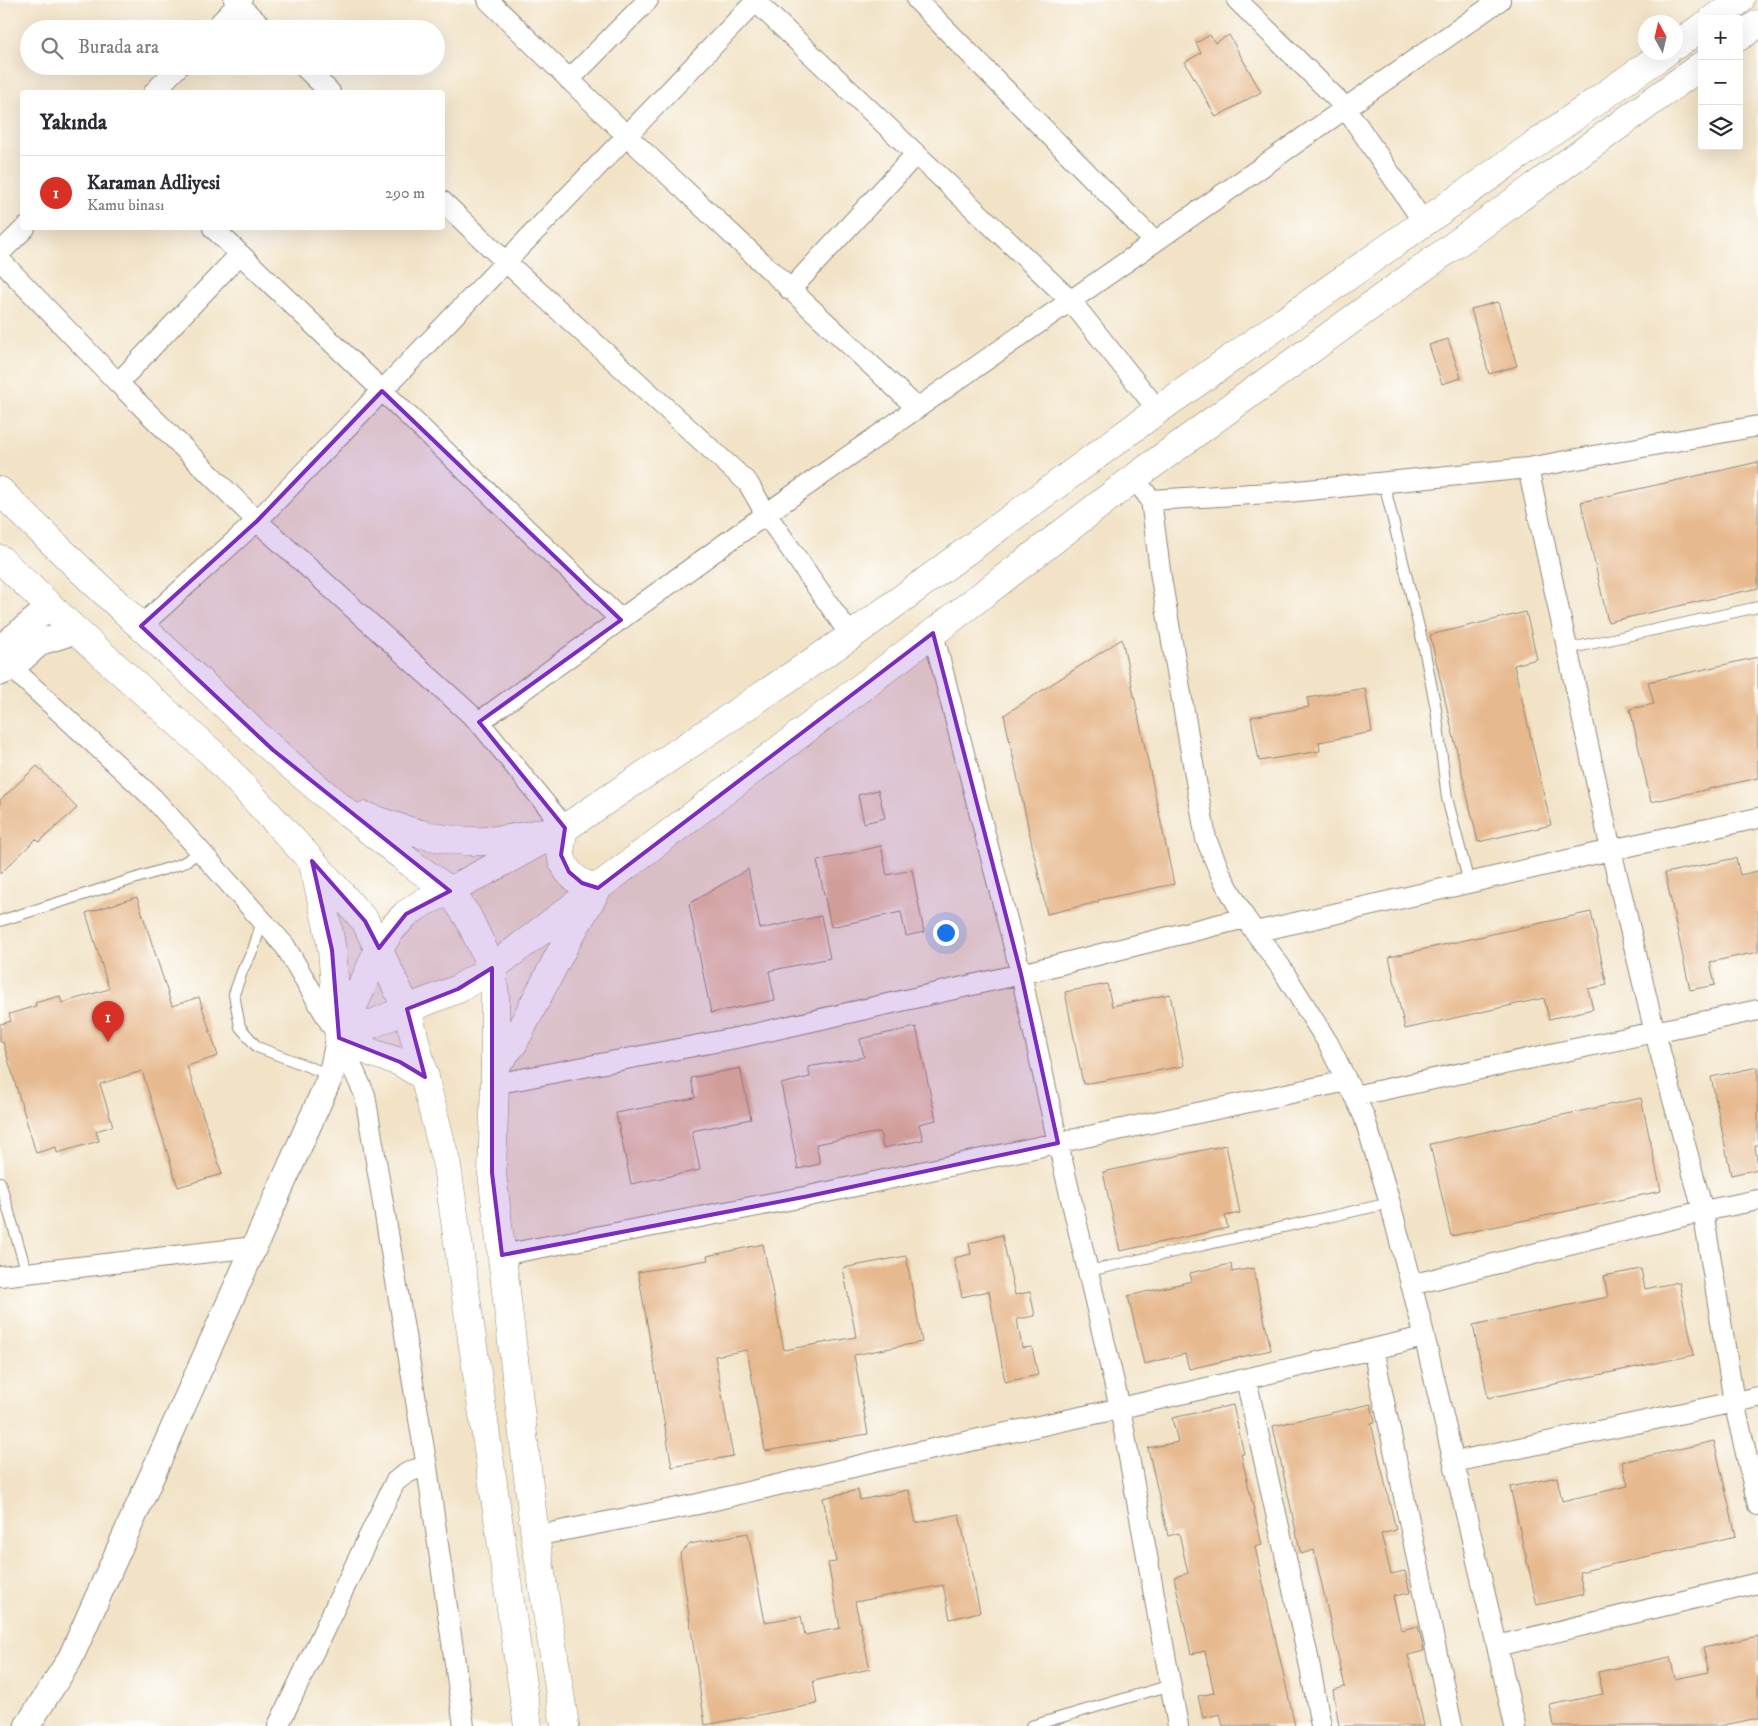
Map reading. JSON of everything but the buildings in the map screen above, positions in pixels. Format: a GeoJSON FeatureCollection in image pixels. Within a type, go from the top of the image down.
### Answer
{"type":"FeatureCollection","features":[{"type":"Feature","properties":{"kind":"main road"},"geometry":{"type":"LineString","coordinates":[[1719,15],[1740,0]]}},
{"type":"Feature","properties":{"kind":"main road"},"geometry":{"type":"LineString","coordinates":[[1743,34],[1758,24]]}},
{"type":"Feature","properties":{"kind":"main road"},"geometry":{"type":"LineString","coordinates":[[1683,41],[1698,30]]}},
{"type":"Feature","properties":{"kind":"main road"},"geometry":{"type":"LineString","coordinates":[[339,1038],[379,948],[391,930],[406,914],[424,902],[450,891],[565,828],[852,636],[1158,410],[1655,60]]}},
{"type":"Feature","properties":{"kind":"main road"},"geometry":{"type":"LineString","coordinates":[[339,1038],[458,989],[492,968],[934,633],[1134,478],[1698,68]]}},
{"type":"Feature","properties":{"kind":"main road"},"geometry":{"type":"LineString","coordinates":[[0,491],[272,750],[412,864],[450,891],[468,917],[492,968],[495,995],[492,1173],[535,1536],[564,1726]]}},
{"type":"Feature","properties":{"kind":"main road"},"geometry":{"type":"LineString","coordinates":[[0,559],[213,754],[312,861],[365,921],[407,1009],[447,1166],[528,1726]]}},
{"type":"Feature","properties":{"kind":"main road"},"geometry":{"type":"LineString","coordinates":[[342,808],[397,828],[450,840],[484,841],[514,838],[565,828]]}},
{"type":"Feature","properties":{"kind":"main road"},"geometry":{"type":"LineString","coordinates":[[565,828],[560,846],[564,864],[569,872],[582,883],[598,888]]}},
{"type":"Feature","properties":{"kind":"main road"},"geometry":{"type":"LineString","coordinates":[[312,861],[332,950],[339,1038]]}},
{"type":"Feature","properties":{"kind":"main road"},"geometry":{"type":"LineString","coordinates":[[495,1074],[598,888]]}},
{"type":"Feature","properties":{"kind":"main road"},"geometry":{"type":"LineString","coordinates":[[339,1038],[375,1054],[400,1062],[424,1077]]}},
{"type":"Feature","properties":{"kind":"street"},"geometry":{"type":"LineString","coordinates":[[488,0],[627,136],[917,408]]}},
{"type":"Feature","properties":{"kind":"street"},"geometry":{"type":"LineString","coordinates":[[569,80],[648,0]]}},
{"type":"Feature","properties":{"kind":"street"},"geometry":{"type":"LineString","coordinates":[[141,626],[257,521],[756,0],[1070,300],[1158,410]]}},
{"type":"Feature","properties":{"kind":"street"},"geometry":{"type":"LineString","coordinates":[[917,0],[1154,241]]}},
{"type":"Feature","properties":{"kind":"street"},"geometry":{"type":"LineString","coordinates":[[1237,0],[1345,108],[1424,223]]}},
{"type":"Feature","properties":{"kind":"street"},"geometry":{"type":"LineString","coordinates":[[222,20],[238,1],[256,20]]}},
{"type":"Feature","properties":{"kind":"street"},"geometry":{"type":"LineString","coordinates":[[479,722],[766,514],[1345,108],[1490,3]]}},
{"type":"Feature","properties":{"kind":"street"},"geometry":{"type":"LineString","coordinates":[[156,90],[170,75]]}},
{"type":"Feature","properties":{"kind":"street"},"geometry":{"type":"LineString","coordinates":[[312,75],[328,90]]}},
{"type":"Feature","properties":{"kind":"street"},"geometry":{"type":"LineString","coordinates":[[790,290],[916,154]]}},
{"type":"Feature","properties":{"kind":"street"},"geometry":{"type":"LineString","coordinates":[[445,204],[748,483],[766,514],[852,636]]}},
{"type":"Feature","properties":{"kind":"street"},"geometry":{"type":"LineString","coordinates":[[0,253],[23,230]]}},
{"type":"Feature","properties":{"kind":"street"},"geometry":{"type":"LineString","coordinates":[[215,230],[621,620]]}},
{"type":"Feature","properties":{"kind":"street"},"geometry":{"type":"LineString","coordinates":[[118,383],[240,254]]}},
{"type":"Feature","properties":{"kind":"street"},"geometry":{"type":"LineString","coordinates":[[0,260],[118,383],[257,521],[479,722],[565,828]]}},
{"type":"Feature","properties":{"kind":"street"},"geometry":{"type":"LineString","coordinates":[[1151,500],[1288,492],[1528,468],[1758,426]]}},
{"type":"Feature","properties":{"kind":"street"},"geometry":{"type":"LineString","coordinates":[[1528,468],[1610,850],[1655,1033],[1703,1211],[1734,1402],[1758,1505]]}},
{"type":"Feature","properties":{"kind":"street"},"geometry":{"type":"LineString","coordinates":[[1134,478],[1151,500],[1162,578],[1206,839],[1222,877],[1250,925],[1280,966],[1324,1035],[1364,1116],[1412,1285],[1515,1726]]}},
{"type":"Feature","properties":{"kind":"street"},"geometry":{"type":"LineString","coordinates":[[4,663],[50,606]]}},
{"type":"Feature","properties":{"kind":"street"},"geometry":{"type":"LineString","coordinates":[[4,663],[41,642],[76,630]]}},
{"type":"Feature","properties":{"kind":"street"},"geometry":{"type":"LineString","coordinates":[[934,633],[1022,974],[1058,1143],[1120,1408],[1178,1726]]}},
{"type":"Feature","properties":{"kind":"street"},"geometry":{"type":"LineString","coordinates":[[4,663],[153,798],[285,946],[339,1038],[365,1095],[426,1467],[464,1726]]}},
{"type":"Feature","properties":{"kind":"street"},"geometry":{"type":"LineString","coordinates":[[495,1074],[740,1037],[1250,925],[1469,883],[1758,818]]}},
{"type":"Feature","properties":{"kind":"street"},"geometry":{"type":"LineString","coordinates":[[502,1255],[809,1196],[1058,1143],[1655,1033],[1758,1010]]}},
{"type":"Feature","properties":{"kind":"street"},"geometry":{"type":"LineString","coordinates":[[26,1726],[70,1659],[331,1075],[339,1038]]}},
{"type":"Feature","properties":{"kind":"street"},"geometry":{"type":"LineString","coordinates":[[1412,1285],[1703,1211],[1758,1200]]}},
{"type":"Feature","properties":{"kind":"street"},"geometry":{"type":"LineString","coordinates":[[0,1276],[254,1247]]}},
{"type":"Feature","properties":{"kind":"street"},"geometry":{"type":"LineString","coordinates":[[535,1536],[698,1504],[878,1461],[1120,1408],[1424,1337]]}},
{"type":"Feature","properties":{"kind":"street"},"geometry":{"type":"LineString","coordinates":[[1373,1349],[1452,1726]]}},
{"type":"Feature","properties":{"kind":"street"},"geometry":{"type":"LineString","coordinates":[[1246,1379],[1308,1658],[1321,1726]]}},
{"type":"Feature","properties":{"kind":"street"},"geometry":{"type":"LineString","coordinates":[[1454,1462],[1758,1396]]}},
{"type":"Feature","properties":{"kind":"street"},"geometry":{"type":"LineString","coordinates":[[278,1726],[395,1482],[404,1473],[426,1467]]}},
{"type":"Feature","properties":{"kind":"street"},"geometry":{"type":"LineString","coordinates":[[1497,1646],[1758,1583]]}},
{"type":"Feature","properties":{"kind":"lane"},"geometry":{"type":"LineString","coordinates":[[1384,482],[1424,648],[1436,709],[1448,798],[1469,883]]}},
{"type":"Feature","properties":{"kind":"lane"},"geometry":{"type":"LineString","coordinates":[[1567,650],[1758,607]]}},
{"type":"Feature","properties":{"kind":"lane"},"geometry":{"type":"LineString","coordinates":[[0,921],[181,864],[201,852]]}},
{"type":"Feature","properties":{"kind":"lane"},"geometry":{"type":"LineString","coordinates":[[262,921],[253,950],[243,969],[234,994],[240,1027],[257,1047],[331,1075]]}},
{"type":"Feature","properties":{"kind":"lane"},"geometry":{"type":"LineString","coordinates":[[0,1182],[26,1272]]}},
{"type":"Feature","properties":{"kind":"lane"},"geometry":{"type":"LineString","coordinates":[[1089,1271],[1390,1203]]}},
{"type":"Feature","properties":{"kind":"lane"},"geometry":{"type":"LineString","coordinates":[[1031,1726],[1047,1724],[1171,1685]]}},
{"type":"Feature","properties":{"kind":"highlighted area"},"geometry":{"type":"Polygon","coordinates":[[[382,391],[621,620],[479,722],[565,828],[561,855],[569,872],[582,883],[598,888],[933,633],[1021,974],[1058,1143],[809,1196],[502,1255],[492,1173],[492,968],[458,989],[407,1009],[425,1077],[400,1062],[339,1038],[332,950],[312,861],[365,921],[379,948],[406,914],[450,891],[273,750],[141,626],[257,521],[382,391]]]}},
{"type":"Feature","properties":{"kind":"place","name":"Karaman Adliyesi"},"geometry":{"type":"Point","coordinates":[108,1042]}}]}
